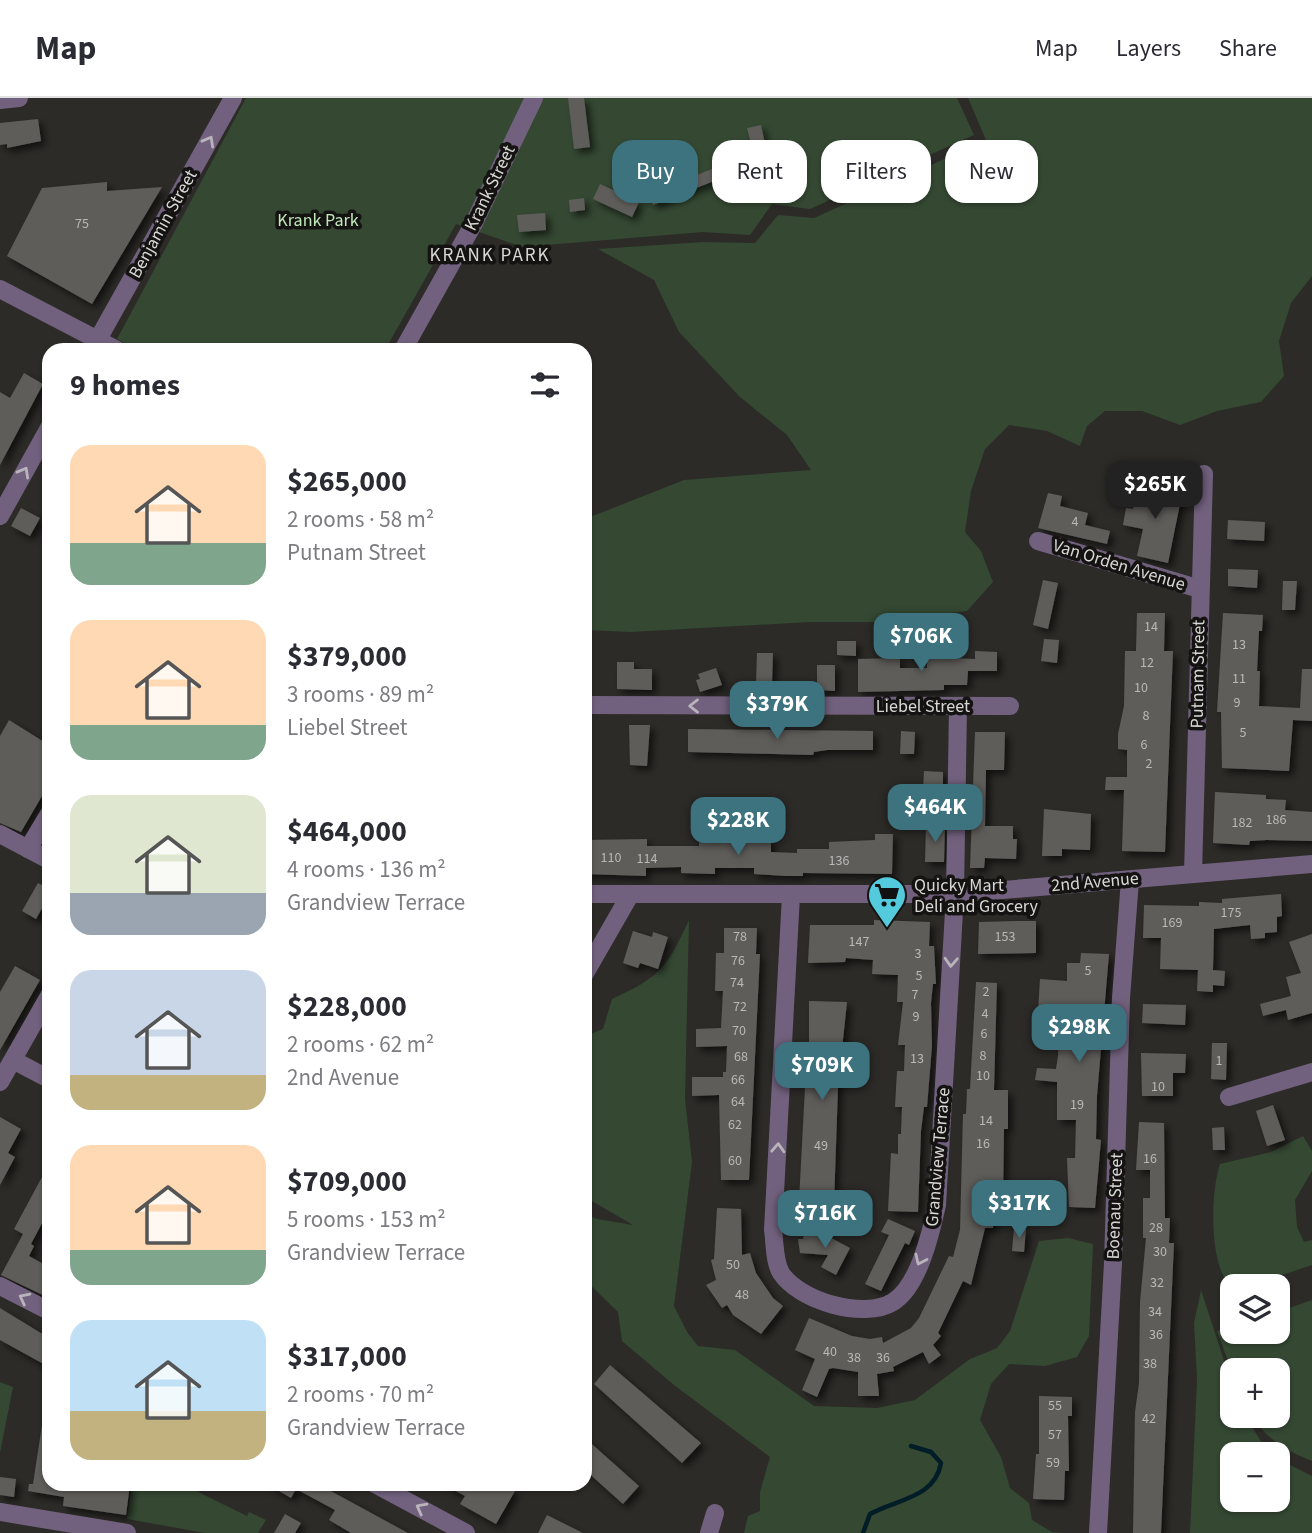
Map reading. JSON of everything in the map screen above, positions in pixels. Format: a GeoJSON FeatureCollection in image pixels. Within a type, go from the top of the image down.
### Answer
{"type":"FeatureCollection","features":[{"type":"Feature","properties":{"kind":"street"},"geometry":{"type":"LineString","coordinates":[[0,100],[19,98]]}},
{"type":"Feature","properties":{"kind":"street","name":"Benjamin Street"},"geometry":{"type":"LineString","coordinates":[[96,343],[233,98]]}},
{"type":"Feature","properties":{"kind":"street","name":"Krank Street"},"geometry":{"type":"LineString","coordinates":[[407,343],[474,223],[534,98]]}},
{"type":"Feature","properties":{"kind":"street"},"geometry":{"type":"LineString","coordinates":[[0,289],[92,343]]}},
{"type":"Feature","properties":{"kind":"street"},"geometry":{"type":"LineString","coordinates":[[0,516],[42,441]]}},
{"type":"Feature","properties":{"kind":"street","name":"Putnam Street"},"geometry":{"type":"LineString","coordinates":[[1193,874],[1204,474]]}},
{"type":"Feature","properties":{"kind":"street","name":"Van Orden Avenue"},"geometry":{"type":"LineString","coordinates":[[1038,541],[1200,589]]}},
{"type":"Feature","properties":{"kind":"street","name":"Liebel Street"},"geometry":{"type":"LineString","coordinates":[[592,705],[1010,706]]}},
{"type":"Feature","properties":{"kind":"street","name":"Grandview Terrace"},"geometry":{"type":"LineString","coordinates":[[791,895],[774,1230],[776,1255],[780,1271],[796,1289],[843,1308],[871,1310],[893,1302],[907,1287],[930,1240],[937,1205],[955,894],[958,707]]}},
{"type":"Feature","properties":{"kind":"street"},"geometry":{"type":"LineString","coordinates":[[28,849],[42,826]]}},
{"type":"Feature","properties":{"kind":"street"},"geometry":{"type":"LineString","coordinates":[[0,834],[42,856]]}},
{"type":"Feature","properties":{"kind":"street","name":"2nd Avenue"},"geometry":{"type":"LineString","coordinates":[[592,894],[955,894],[1312,864]]}},
{"type":"Feature","properties":{"kind":"street","name":"Boenau Street"},"geometry":{"type":"LineString","coordinates":[[1098,1533],[1113,1263],[1121,998],[1130,880]]}},
{"type":"Feature","properties":{"kind":"street"},"geometry":{"type":"LineString","coordinates":[[592,961],[630,895]]}},
{"type":"Feature","properties":{"kind":"street"},"geometry":{"type":"LineString","coordinates":[[0,1082],[42,1008]]}},
{"type":"Feature","properties":{"kind":"street"},"geometry":{"type":"LineString","coordinates":[[13,1060],[42,1075]]}},
{"type":"Feature","properties":{"kind":"street"},"geometry":{"type":"LineString","coordinates":[[1229,1097],[1312,1072]]}},
{"type":"Feature","properties":{"kind":"street"},"geometry":{"type":"LineString","coordinates":[[0,1286],[42,1307]]}},
{"type":"Feature","properties":{"kind":"street"},"geometry":{"type":"LineString","coordinates":[[388,1491],[466,1533]]}},
{"type":"Feature","properties":{"kind":"street"},"geometry":{"type":"LineString","coordinates":[[0,1512],[127,1533]]}},
{"type":"Feature","properties":{"kind":"street"},"geometry":{"type":"LineString","coordinates":[[709,1533],[715,1513]]}},
{"type":"Feature","properties":{"kind":"green space","name":"Krank Park"},"geometry":{"type":"Polygon","coordinates":[[[246,98],[957,98],[974,135],[963,140],[945,140],[945,148],[931,154],[931,140],[821,140],[821,203],[823,203],[810,209],[772,204],[750,235],[703,232],[522,247],[456,224],[389,343],[124,343],[117,339],[246,98]]]}},
{"type":"Feature","properties":{"kind":"green space"},"geometry":{"type":"Polygon","coordinates":[[[968,98],[1312,98],[1312,276],[1291,303],[1279,341],[1284,376],[1261,402],[1217,411],[1180,425],[1142,411],[1105,411],[1087,426],[1080,446],[1047,431],[1009,425],[985,449],[971,491],[965,532],[981,551],[993,582],[967,611],[875,622],[810,622],[631,632],[592,630],[592,516],[684,480],[811,470],[787,435],[740,397],[679,332],[654,280],[598,249],[703,242],[755,243],[778,215],[814,218],[847,203],[931,203],[931,165],[945,159],[945,203],[1038,203],[1038,140],[986,140],[968,98]]]}},
{"type":"Feature","properties":{"kind":"green space"},"geometry":{"type":"Polygon","coordinates":[[[689,920],[685,1099],[692,1162],[674,1306],[687,1332],[698,1346],[735,1350],[814,1406],[877,1408],[915,1400],[970,1359],[997,1348],[1010,1331],[1039,1241],[1068,1238],[1093,1244],[1089,1336],[1077,1357],[1045,1366],[1009,1364],[991,1384],[980,1420],[1001,1457],[1010,1488],[1029,1503],[1032,1520],[1052,1532],[1063,1533],[744,1533],[748,1516],[760,1511],[760,1492],[770,1457],[674,1385],[622,1341],[618,1312],[592,1287],[592,1217],[633,1225],[592,1201],[592,1033],[603,1029],[612,999],[652,977],[674,950],[689,920]]]}},
{"type":"Feature","properties":{"kind":"green space"},"geometry":{"type":"Polygon","coordinates":[[[1303,1136],[1312,1151],[1312,1171],[1295,1200],[1297,1227],[1304,1242],[1312,1240],[1312,1265],[1285,1274],[1223,1274],[1214,1236],[1215,1189],[1220,1164],[1271,1152],[1303,1136]]]}},
{"type":"Feature","properties":{"kind":"green space"},"geometry":{"type":"Polygon","coordinates":[[[1201,1290],[1223,1358],[1220,1358],[1220,1428],[1253,1428],[1261,1442],[1220,1442],[1220,1512],[1290,1512],[1290,1465],[1312,1476],[1312,1533],[1190,1533],[1197,1379],[1194,1323],[1201,1290]]]}},
{"type":"Feature","properties":{"kind":"green space"},"geometry":{"type":"Polygon","coordinates":[[[1312,1300],[1312,1461],[1290,1450],[1290,1442],[1277,1442],[1261,1428],[1290,1428],[1290,1358],[1227,1358],[1222,1344],[1290,1344],[1290,1308],[1312,1300]]]}},
{"type":"Feature","properties":{"kind":"green space"},"geometry":{"type":"Polygon","coordinates":[[[0,1382],[13,1387],[0,1453],[0,1382]]]}},
{"type":"Feature","properties":{"kind":"green space"},"geometry":{"type":"Polygon","coordinates":[[[131,1491],[196,1491],[247,1516],[249,1512],[266,1520],[258,1533],[205,1533],[127,1519],[131,1491]]]}},
{"type":"Feature","properties":{"kind":"building"},"geometry":{"type":"Polygon","coordinates":[[[568,98],[584,98],[590,147],[574,149],[568,98]]]}},
{"type":"Feature","properties":{"kind":"building"},"geometry":{"type":"Polygon","coordinates":[[[38,119],[41,141],[7,148],[7,144],[0,145],[0,123],[38,119]]]}},
{"type":"Feature","properties":{"kind":"building"},"geometry":{"type":"Polygon","coordinates":[[[761,125],[764,140],[750,140],[747,128],[761,125]]]}},
{"type":"Feature","properties":{"kind":"building"},"geometry":{"type":"Polygon","coordinates":[[[712,169],[712,182],[698,187],[698,175],[712,169]]]}},
{"type":"Feature","properties":{"kind":"building"},"geometry":{"type":"Polygon","coordinates":[[[107,182],[107,191],[162,187],[92,304],[7,256],[42,188],[107,182]]]}},
{"type":"Feature","properties":{"kind":"building"},"geometry":{"type":"Polygon","coordinates":[[[600,184],[612,190],[612,203],[639,203],[632,217],[593,199],[600,184]]]}},
{"type":"Feature","properties":{"kind":"building"},"geometry":{"type":"Polygon","coordinates":[[[584,198],[585,210],[570,212],[569,200],[584,198]]]}},
{"type":"Feature","properties":{"kind":"building"},"geometry":{"type":"Polygon","coordinates":[[[545,213],[546,230],[519,232],[517,215],[545,213]]]}},
{"type":"Feature","properties":{"kind":"building"},"geometry":{"type":"Polygon","coordinates":[[[24,373],[42,383],[0,465],[0,392],[10,398],[24,373]]]}},
{"type":"Feature","properties":{"kind":"building"},"geometry":{"type":"Polygon","coordinates":[[[1139,485],[1182,494],[1168,563],[1137,556],[1143,529],[1123,525],[1126,508],[1133,509],[1139,485]]]}},
{"type":"Feature","properties":{"kind":"building"},"geometry":{"type":"Polygon","coordinates":[[[1048,493],[1062,496],[1060,506],[1088,513],[1085,525],[1110,531],[1107,544],[1038,528],[1048,493]]]}},
{"type":"Feature","properties":{"kind":"building"},"geometry":{"type":"Polygon","coordinates":[[[21,508],[40,518],[30,536],[11,526],[21,508]]]}},
{"type":"Feature","properties":{"kind":"building"},"geometry":{"type":"Polygon","coordinates":[[[1228,520],[1265,522],[1264,541],[1227,539],[1228,520]]]}},
{"type":"Feature","properties":{"kind":"building"},"geometry":{"type":"Polygon","coordinates":[[[1228,569],[1258,570],[1257,588],[1228,586],[1228,569]]]}},
{"type":"Feature","properties":{"kind":"building"},"geometry":{"type":"Polygon","coordinates":[[[1043,580],[1058,583],[1048,629],[1033,625],[1043,580]]]}},
{"type":"Feature","properties":{"kind":"building"},"geometry":{"type":"Polygon","coordinates":[[[1283,581],[1297,581],[1295,610],[1282,610],[1283,581]]]}},
{"type":"Feature","properties":{"kind":"building"},"geometry":{"type":"Polygon","coordinates":[[[1137,613],[1165,613],[1164,651],[1173,651],[1165,852],[1122,851],[1124,790],[1105,790],[1106,777],[1127,777],[1127,750],[1118,749],[1118,734],[1124,706],[1125,651],[1136,651],[1137,613]]]}},
{"type":"Feature","properties":{"kind":"building"},"geometry":{"type":"Polygon","coordinates":[[[1223,613],[1263,615],[1262,631],[1259,631],[1257,671],[1260,671],[1259,706],[1300,708],[1302,669],[1312,669],[1312,721],[1293,720],[1289,771],[1222,768],[1221,712],[1217,712],[1223,613]]]}},
{"type":"Feature","properties":{"kind":"building"},"geometry":{"type":"Polygon","coordinates":[[[1044,639],[1059,640],[1057,663],[1041,661],[1044,639]]]}},
{"type":"Feature","properties":{"kind":"building"},"geometry":{"type":"Polygon","coordinates":[[[837,641],[856,641],[856,656],[837,655],[837,641]]]}},
{"type":"Feature","properties":{"kind":"building"},"geometry":{"type":"Polygon","coordinates":[[[975,651],[997,652],[997,671],[968,671],[967,685],[944,685],[944,690],[858,692],[858,659],[900,658],[900,668],[927,668],[927,657],[975,659],[975,651]]]}},
{"type":"Feature","properties":{"kind":"building"},"geometry":{"type":"Polygon","coordinates":[[[757,653],[773,653],[772,683],[756,683],[757,653]]]}},
{"type":"Feature","properties":{"kind":"building"},"geometry":{"type":"Polygon","coordinates":[[[617,662],[634,662],[634,669],[652,669],[652,690],[617,689],[617,662]]]}},
{"type":"Feature","properties":{"kind":"building"},"geometry":{"type":"Polygon","coordinates":[[[817,665],[835,665],[835,691],[817,690],[817,665]]]}},
{"type":"Feature","properties":{"kind":"building"},"geometry":{"type":"Polygon","coordinates":[[[716,668],[722,685],[700,692],[696,680],[700,679],[698,674],[716,668]]]}},
{"type":"Feature","properties":{"kind":"building"},"geometry":{"type":"Polygon","coordinates":[[[9,720],[42,741],[42,796],[21,832],[0,823],[0,736],[9,720]]]}},
{"type":"Feature","properties":{"kind":"building"},"geometry":{"type":"Polygon","coordinates":[[[629,725],[650,725],[647,766],[630,765],[629,725]]]}},
{"type":"Feature","properties":{"kind":"building"},"geometry":{"type":"Polygon","coordinates":[[[688,729],[873,731],[873,750],[827,750],[814,752],[813,755],[688,752],[688,729]]]}},
{"type":"Feature","properties":{"kind":"building"},"geometry":{"type":"Polygon","coordinates":[[[901,731],[915,732],[914,754],[900,754],[901,731]]]}},
{"type":"Feature","properties":{"kind":"building"},"geometry":{"type":"Polygon","coordinates":[[[975,732],[1005,732],[1004,770],[986,770],[985,826],[1013,826],[1013,839],[1017,839],[1016,859],[985,858],[984,868],[970,868],[975,732]]]}},
{"type":"Feature","properties":{"kind":"building"},"geometry":{"type":"Polygon","coordinates":[[[924,771],[943,772],[943,791],[923,791],[924,771]]]}},
{"type":"Feature","properties":{"kind":"building"},"geometry":{"type":"Polygon","coordinates":[[[1215,792],[1266,795],[1266,799],[1286,800],[1285,810],[1312,812],[1312,841],[1250,841],[1249,845],[1213,843],[1215,792]]]}},
{"type":"Feature","properties":{"kind":"building"},"geometry":{"type":"Polygon","coordinates":[[[1044,809],[1091,814],[1090,850],[1062,849],[1062,856],[1042,856],[1044,809]]]}},
{"type":"Feature","properties":{"kind":"building"},"geometry":{"type":"Polygon","coordinates":[[[926,826],[945,826],[944,862],[925,862],[926,826]]]}},
{"type":"Feature","properties":{"kind":"building"},"geometry":{"type":"Polygon","coordinates":[[[705,834],[747,834],[746,839],[771,840],[771,852],[797,853],[797,849],[829,849],[829,842],[875,840],[875,834],[893,834],[892,874],[803,873],[803,876],[786,876],[754,874],[754,868],[715,868],[715,874],[681,873],[681,867],[646,868],[646,876],[592,874],[592,840],[647,839],[647,846],[699,846],[699,841],[705,841],[705,834]]]}},
{"type":"Feature","properties":{"kind":"building"},"geometry":{"type":"Polygon","coordinates":[[[38,883],[42,885],[42,908],[36,919],[22,911],[38,883]]]}},
{"type":"Feature","properties":{"kind":"building"},"geometry":{"type":"Polygon","coordinates":[[[1281,894],[1282,916],[1277,917],[1277,932],[1265,933],[1265,938],[1251,939],[1250,925],[1214,929],[1213,970],[1225,971],[1224,986],[1213,985],[1213,992],[1197,991],[1198,970],[1160,969],[1161,938],[1143,938],[1144,905],[1199,906],[1199,902],[1222,903],[1222,899],[1281,894]]]}},
{"type":"Feature","properties":{"kind":"building"},"geometry":{"type":"Polygon","coordinates":[[[874,920],[930,922],[929,946],[934,946],[936,984],[933,984],[931,1003],[932,1046],[927,1107],[924,1107],[921,1131],[918,1212],[888,1211],[891,1153],[898,1154],[898,1134],[901,1134],[902,1107],[895,1107],[897,1071],[904,1071],[905,1045],[898,1045],[903,1002],[897,1002],[898,975],[872,974],[873,960],[846,958],[845,962],[808,963],[810,925],[874,925],[874,920]]]}},
{"type":"Feature","properties":{"kind":"building"},"geometry":{"type":"Polygon","coordinates":[[[1036,921],[1036,953],[978,954],[979,922],[1036,921]]]}},
{"type":"Feature","properties":{"kind":"building"},"geometry":{"type":"Polygon","coordinates":[[[724,928],[757,928],[756,954],[760,954],[749,1180],[721,1180],[719,1095],[692,1096],[692,1077],[723,1077],[723,1072],[726,1072],[727,1046],[696,1047],[696,1029],[721,1028],[723,991],[715,991],[716,953],[724,953],[724,928]]]}},
{"type":"Feature","properties":{"kind":"building"},"geometry":{"type":"Polygon","coordinates":[[[633,931],[652,937],[653,932],[668,937],[658,969],[640,963],[638,968],[623,963],[633,931]]]}},
{"type":"Feature","properties":{"kind":"building"},"geometry":{"type":"Polygon","coordinates":[[[1312,934],[1312,1013],[1288,1020],[1286,1010],[1263,1016],[1260,1004],[1291,996],[1286,977],[1301,973],[1289,942],[1312,934]]]}},
{"type":"Feature","properties":{"kind":"building"},"geometry":{"type":"Polygon","coordinates":[[[1081,953],[1109,954],[1097,1096],[1096,1139],[1101,1140],[1095,1208],[1069,1207],[1067,1158],[1075,1158],[1076,1120],[1057,1120],[1057,1082],[1035,1080],[1037,1068],[1056,1069],[1058,1056],[1059,1013],[1038,1012],[1040,979],[1067,981],[1067,963],[1080,963],[1081,953]]]}},
{"type":"Feature","properties":{"kind":"building"},"geometry":{"type":"Polygon","coordinates":[[[15,966],[40,980],[0,1050],[0,992],[15,966]]]}},
{"type":"Feature","properties":{"kind":"building"},"geometry":{"type":"Polygon","coordinates":[[[976,982],[997,983],[994,1090],[1008,1090],[1008,1129],[1004,1129],[1003,1203],[994,1203],[993,1228],[985,1228],[971,1285],[963,1281],[938,1333],[941,1336],[933,1345],[941,1355],[929,1364],[923,1352],[893,1367],[894,1371],[877,1374],[879,1396],[858,1396],[858,1372],[829,1369],[817,1397],[802,1390],[815,1359],[795,1350],[809,1318],[852,1336],[870,1339],[882,1337],[883,1343],[911,1328],[919,1318],[949,1256],[953,1257],[960,1230],[963,1114],[966,1114],[967,1089],[970,1089],[976,982]]]}},
{"type":"Feature","properties":{"kind":"building"},"geometry":{"type":"Polygon","coordinates":[[[809,1001],[847,1002],[838,1087],[834,1204],[799,1201],[806,1069],[809,1069],[809,1001]]]}},
{"type":"Feature","properties":{"kind":"building"},"geometry":{"type":"Polygon","coordinates":[[[1143,1004],[1186,1005],[1185,1025],[1142,1023],[1143,1004]]]}},
{"type":"Feature","properties":{"kind":"building"},"geometry":{"type":"Polygon","coordinates":[[[1212,1043],[1227,1043],[1226,1080],[1211,1079],[1212,1043]]]}},
{"type":"Feature","properties":{"kind":"building"},"geometry":{"type":"Polygon","coordinates":[[[1141,1053],[1186,1054],[1185,1073],[1173,1073],[1173,1096],[1142,1096],[1141,1053]]]}},
{"type":"Feature","properties":{"kind":"building"},"geometry":{"type":"Polygon","coordinates":[[[1273,1105],[1285,1140],[1267,1146],[1256,1111],[1273,1105]]]}},
{"type":"Feature","properties":{"kind":"building"},"geometry":{"type":"Polygon","coordinates":[[[0,1117],[21,1129],[8,1153],[15,1157],[0,1185],[0,1117]]]}},
{"type":"Feature","properties":{"kind":"building"},"geometry":{"type":"Polygon","coordinates":[[[1139,1122],[1164,1123],[1165,1218],[1170,1218],[1169,1243],[1174,1243],[1161,1533],[1133,1533],[1135,1412],[1139,1383],[1140,1302],[1146,1238],[1143,1238],[1143,1198],[1150,1198],[1150,1170],[1136,1170],[1139,1122]]]}},
{"type":"Feature","properties":{"kind":"building"},"geometry":{"type":"Polygon","coordinates":[[[1224,1127],[1225,1150],[1213,1150],[1212,1128],[1224,1127]]]}},
{"type":"Feature","properties":{"kind":"building"},"geometry":{"type":"Polygon","coordinates":[[[42,1177],[42,1223],[31,1244],[34,1246],[29,1256],[42,1263],[42,1295],[1,1275],[23,1234],[14,1229],[42,1177]]]}},
{"type":"Feature","properties":{"kind":"building"},"geometry":{"type":"Polygon","coordinates":[[[717,1208],[741,1209],[742,1255],[750,1253],[756,1273],[773,1298],[783,1306],[761,1334],[733,1315],[727,1305],[722,1308],[706,1285],[716,1280],[711,1260],[714,1259],[717,1208]]]}},
{"type":"Feature","properties":{"kind":"building"},"geometry":{"type":"Polygon","coordinates":[[[888,1219],[915,1231],[909,1245],[905,1243],[881,1291],[865,1284],[889,1235],[881,1232],[888,1219]]]}},
{"type":"Feature","properties":{"kind":"building"},"geometry":{"type":"Polygon","coordinates":[[[1014,1228],[1026,1229],[1024,1252],[1012,1251],[1014,1228]]]}},
{"type":"Feature","properties":{"kind":"building"},"geometry":{"type":"Polygon","coordinates":[[[804,1233],[824,1234],[850,1248],[836,1275],[821,1267],[828,1255],[800,1253],[798,1239],[803,1239],[804,1233]]]}},
{"type":"Feature","properties":{"kind":"building"},"geometry":{"type":"Polygon","coordinates":[[[0,1308],[42,1334],[42,1363],[0,1340],[0,1308]]]}},
{"type":"Feature","properties":{"kind":"building"},"geometry":{"type":"Polygon","coordinates":[[[610,1365],[701,1443],[682,1463],[594,1384],[610,1365]]]}},
{"type":"Feature","properties":{"kind":"building"},"geometry":{"type":"Polygon","coordinates":[[[1039,1396],[1072,1397],[1072,1416],[1068,1416],[1069,1471],[1065,1471],[1064,1500],[1033,1499],[1036,1454],[1039,1454],[1039,1396]]]}},
{"type":"Feature","properties":{"kind":"building"},"geometry":{"type":"Polygon","coordinates":[[[42,1425],[42,1491],[129,1491],[126,1515],[63,1506],[64,1497],[28,1491],[29,1484],[33,1484],[42,1425]]]}},
{"type":"Feature","properties":{"kind":"building"},"geometry":{"type":"Polygon","coordinates":[[[592,1444],[639,1486],[623,1504],[592,1476],[592,1444]]]}},
{"type":"Feature","properties":{"kind":"building"},"geometry":{"type":"Polygon","coordinates":[[[0,1477],[16,1479],[14,1497],[0,1495],[0,1477]]]}},
{"type":"Feature","properties":{"kind":"building"},"geometry":{"type":"Polygon","coordinates":[[[279,1491],[295,1491],[291,1498],[279,1491]]]}},
{"type":"Feature","properties":{"kind":"building"},"geometry":{"type":"Polygon","coordinates":[[[300,1491],[331,1491],[408,1533],[351,1533],[329,1520],[335,1510],[300,1491]]]}},
{"type":"Feature","properties":{"kind":"building"},"geometry":{"type":"Polygon","coordinates":[[[456,1491],[515,1491],[496,1524],[460,1504],[465,1496],[456,1491]]]}},
{"type":"Feature","properties":{"kind":"building"},"geometry":{"type":"Polygon","coordinates":[[[285,1514],[301,1523],[295,1533],[274,1533],[285,1514]]]}},
{"type":"Feature","properties":{"kind":"building"},"geometry":{"type":"Polygon","coordinates":[[[547,1515],[583,1533],[538,1533],[547,1515]]]}},
{"type":"Feature","properties":{"kind":"waterway"},"geometry":{"type":"LineString","coordinates":[[863,1533],[870,1514],[923,1491],[937,1475],[941,1463],[931,1452],[911,1446]]}},
{"type":"Feature","properties":{"kind":"place","name":"Quicky Mart Deli and Grocery"},"geometry":{"type":"Point","coordinates":[887,929]}},
{"type":"Feature","properties":{"kind":"district","name":"KRANK PARK"},"geometry":{"type":"Point","coordinates":[490,255]}}]}
